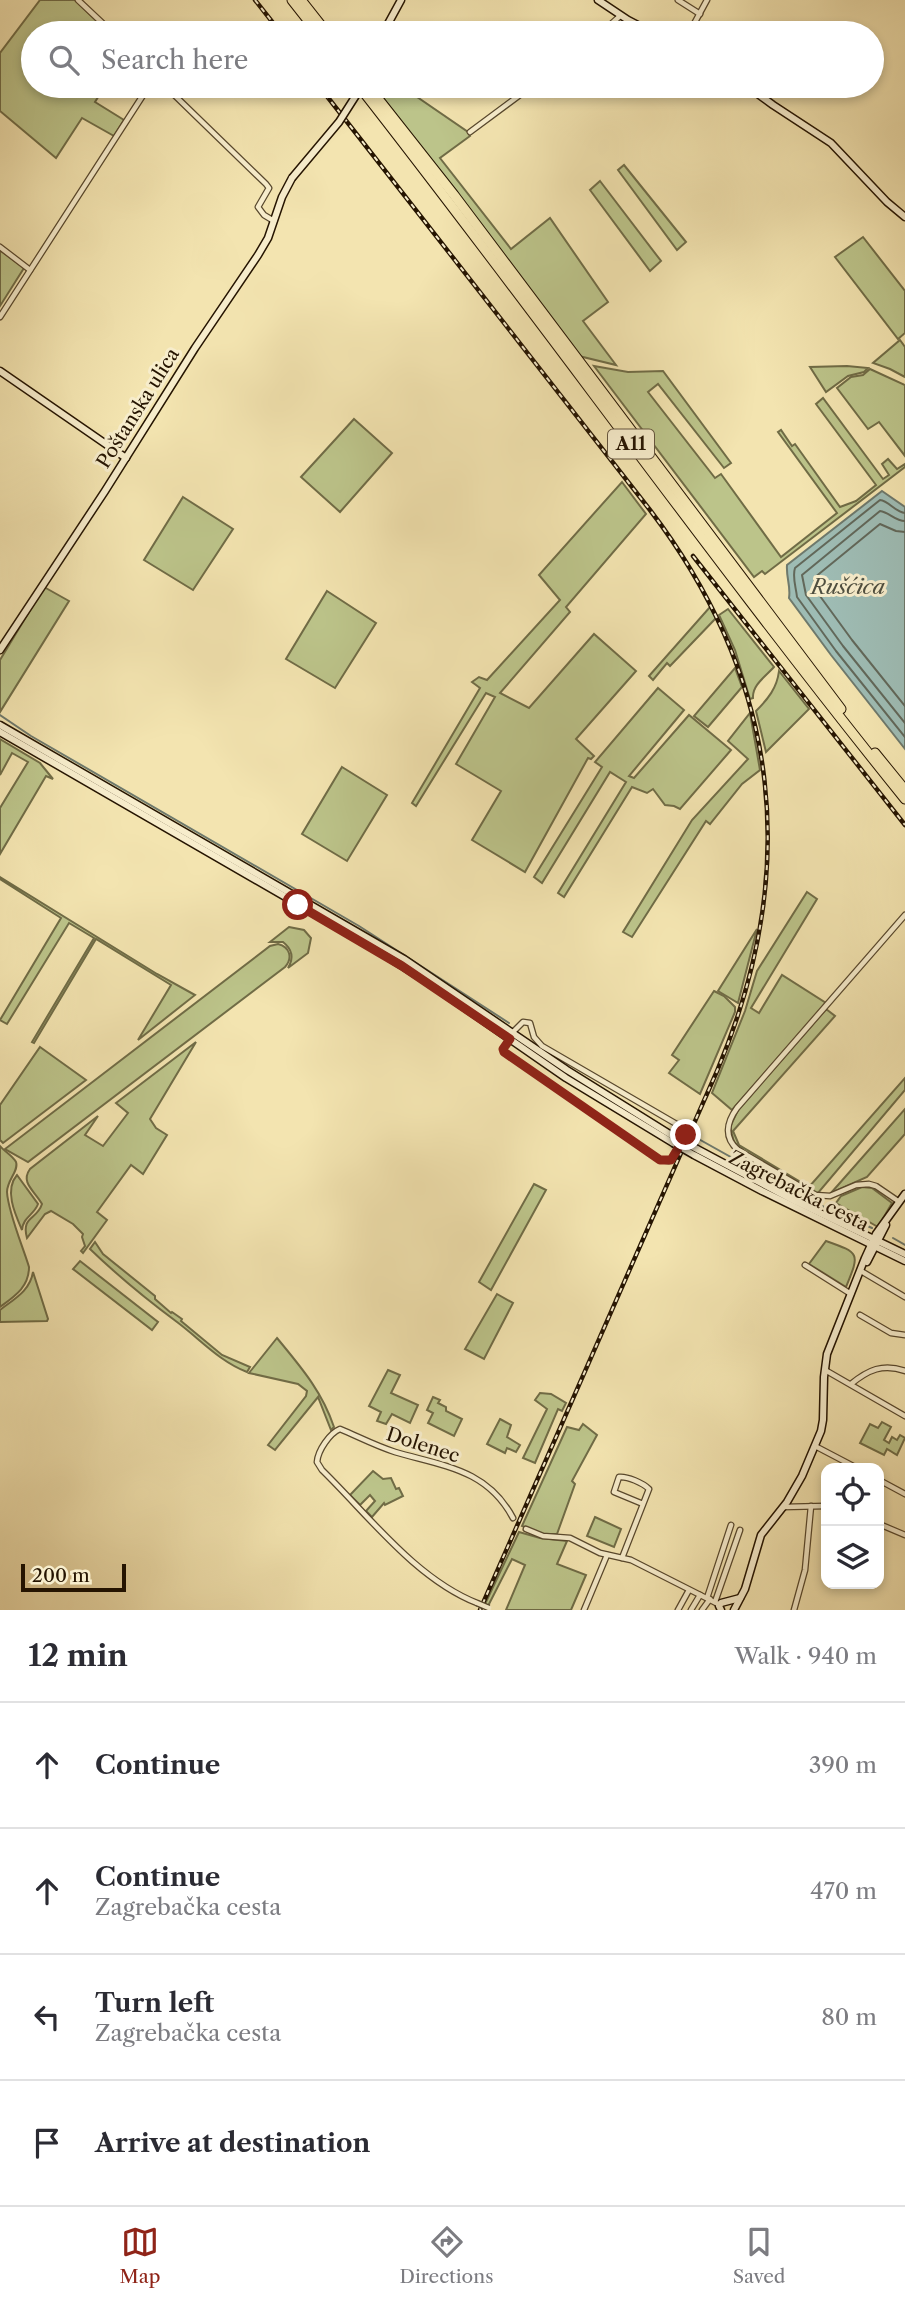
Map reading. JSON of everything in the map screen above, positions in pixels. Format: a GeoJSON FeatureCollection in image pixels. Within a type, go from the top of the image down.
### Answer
{"type":"FeatureCollection","features":[{"type":"Feature","properties":{"kind":"highway"},"geometry":{"type":"LineString","coordinates":[[292,0],[309,21]]}},
{"type":"Feature","properties":{"kind":"highway"},"geometry":{"type":"LineString","coordinates":[[301,0],[318,21]]}},
{"type":"Feature","properties":{"kind":"highway","name":"A11"},"geometry":{"type":"LineString","coordinates":[[370,98],[710,548],[905,799]]}},
{"type":"Feature","properties":{"kind":"highway","name":"A11"},"geometry":{"type":"LineString","coordinates":[[377,98],[905,790]]}},
{"type":"Feature","properties":{"kind":"main road"},"geometry":{"type":"LineString","coordinates":[[390,21],[401,0]]}},
{"type":"Feature","properties":{"kind":"main road"},"geometry":{"type":"LineString","coordinates":[[598,0],[630,21]]}},
{"type":"Feature","properties":{"kind":"main road","name":"Poštanska ulica"},"geometry":{"type":"LineString","coordinates":[[0,650],[258,255],[292,178],[339,122],[354,98]]}},
{"type":"Feature","properties":{"kind":"main road"},"geometry":{"type":"LineString","coordinates":[[763,98],[831,143],[887,202],[905,217]]}},
{"type":"Feature","properties":{"kind":"main road"},"geometry":{"type":"LineString","coordinates":[[0,371],[125,458]]}},
{"type":"Feature","properties":{"kind":"main road","name":"Zagrebačka cesta"},"geometry":{"type":"LineString","coordinates":[[0,725],[384,947],[470,1003],[511,1036]]}},
{"type":"Feature","properties":{"kind":"main road","name":"Zagrebačka cesta"},"geometry":{"type":"LineString","coordinates":[[0,732],[372,947],[674,1140],[856,1237],[905,1254]]}},
{"type":"Feature","properties":{"kind":"main road","name":"Zagrebačka cesta"},"geometry":{"type":"LineString","coordinates":[[696,1152],[875,1242],[905,1261]]}},
{"type":"Feature","properties":{"kind":"main road"},"geometry":{"type":"LineString","coordinates":[[734,1610],[742,1597],[761,1535],[783,1507],[815,1446],[823,1420],[824,1370],[832,1339],[875,1242],[898,1201],[905,1194]]}},
{"type":"Feature","properties":{"kind":"main road"},"geometry":{"type":"LineString","coordinates":[[887,1219],[887,1240],[895,1249]]}},
{"type":"Feature","properties":{"kind":"main road"},"geometry":{"type":"LineString","coordinates":[[861,1271],[864,1261],[885,1228]]}},
{"type":"Feature","properties":{"kind":"main road"},"geometry":{"type":"LineString","coordinates":[[856,1237],[863,1247],[864,1261]]}},
{"type":"Feature","properties":{"kind":"main road"},"geometry":{"type":"LineString","coordinates":[[716,1605],[742,1597]]}},
{"type":"Feature","properties":{"kind":"street"},"geometry":{"type":"LineString","coordinates":[[78,0],[100,21]]}},
{"type":"Feature","properties":{"kind":"street"},"geometry":{"type":"LineString","coordinates":[[678,0],[700,14]]}},
{"type":"Feature","properties":{"kind":"street"},"geometry":{"type":"LineString","coordinates":[[696,21],[707,0]]}},
{"type":"Feature","properties":{"kind":"street"},"geometry":{"type":"LineString","coordinates":[[614,21],[620,16]]}},
{"type":"Feature","properties":{"kind":"street"},"geometry":{"type":"LineString","coordinates":[[0,317],[141,98]]}},
{"type":"Feature","properties":{"kind":"street"},"geometry":{"type":"LineString","coordinates":[[177,98],[266,184],[268,188],[258,207],[274,221]]}},
{"type":"Feature","properties":{"kind":"street"},"geometry":{"type":"LineString","coordinates":[[470,132],[516,98]]}},
{"type":"Feature","properties":{"kind":"street"},"geometry":{"type":"LineString","coordinates":[[0,247],[30,270]]}},
{"type":"Feature","properties":{"kind":"street"},"geometry":{"type":"LineString","coordinates":[[898,1201],[869,1184],[856,1185],[835,1196],[815,1195],[738,1150],[730,1141],[727,1129],[737,1108],[905,915]]}},
{"type":"Feature","properties":{"kind":"street","name":"Zagrebačka cesta"},"geometry":{"type":"LineString","coordinates":[[523,1022],[530,1023],[534,1037],[542,1046],[685,1129],[685,1137],[677,1153],[669,1161],[658,1158],[504,1052],[503,1049],[511,1036],[523,1022]]}},
{"type":"Feature","properties":{"kind":"street"},"geometry":{"type":"LineString","coordinates":[[805,1265],[852,1294]]}},
{"type":"Feature","properties":{"kind":"street"},"geometry":{"type":"LineString","coordinates":[[861,1271],[905,1297]]}},
{"type":"Feature","properties":{"kind":"street"},"geometry":{"type":"LineString","coordinates":[[860,1315],[891,1334],[905,1335]]}},
{"type":"Feature","properties":{"kind":"street"},"geometry":{"type":"LineString","coordinates":[[851,1384],[877,1368],[892,1367],[905,1371]]}},
{"type":"Feature","properties":{"kind":"street"},"geometry":{"type":"LineString","coordinates":[[824,1370],[905,1416]]}},
{"type":"Feature","properties":{"kind":"street","name":"Dolenec"},"geometry":{"type":"LineString","coordinates":[[492,1609],[448,1590],[422,1571],[322,1470],[317,1460],[319,1453],[334,1432],[340,1429],[389,1450],[438,1462],[466,1474],[491,1488],[513,1518]]}},
{"type":"Feature","properties":{"kind":"street"},"geometry":{"type":"LineString","coordinates":[[815,1446],[847,1463]]}},
{"type":"Feature","properties":{"kind":"street"},"geometry":{"type":"LineString","coordinates":[[622,1558],[643,1504],[648,1488],[619,1477],[614,1492],[643,1504]]}},
{"type":"Feature","properties":{"kind":"street"},"geometry":{"type":"LineString","coordinates":[[884,1483],[905,1494]]}},
{"type":"Feature","properties":{"kind":"street"},"geometry":{"type":"LineString","coordinates":[[794,1610],[805,1570],[811,1506]]}},
{"type":"Feature","properties":{"kind":"street"},"geometry":{"type":"LineString","coordinates":[[783,1507],[790,1509],[821,1506]]}},
{"type":"Feature","properties":{"kind":"street"},"geometry":{"type":"LineString","coordinates":[[716,1605],[732,1525]]}},
{"type":"Feature","properties":{"kind":"street"},"geometry":{"type":"LineString","coordinates":[[884,1526],[905,1535]]}},
{"type":"Feature","properties":{"kind":"street"},"geometry":{"type":"LineString","coordinates":[[526,1530],[543,1536],[570,1538],[590,1550],[639,1564],[716,1605]]}},
{"type":"Feature","properties":{"kind":"street"},"geometry":{"type":"LineString","coordinates":[[716,1605],[740,1530]]}},
{"type":"Feature","properties":{"kind":"street"},"geometry":{"type":"LineString","coordinates":[[584,1610],[607,1555]]}},
{"type":"Feature","properties":{"kind":"street"},"geometry":{"type":"LineString","coordinates":[[678,1610],[689,1590]]}},
{"type":"Feature","properties":{"kind":"street"},"geometry":{"type":"LineString","coordinates":[[691,1610],[700,1595]]}},
{"type":"Feature","properties":{"kind":"street"},"geometry":{"type":"LineString","coordinates":[[702,1610],[716,1605]]}},
{"type":"Feature","properties":{"kind":"green space"},"geometry":{"type":"Polygon","coordinates":[[[40,0],[75,0],[97,21],[24,21],[40,0]]]}},
{"type":"Feature","properties":{"kind":"green space"},"geometry":{"type":"Polygon","coordinates":[[[21,25],[21,98],[98,98],[95,102],[124,120],[114,136],[82,118],[56,158],[0,111],[0,53],[21,25]]]}},
{"type":"Feature","properties":{"kind":"green space"},"geometry":{"type":"Polygon","coordinates":[[[383,98],[418,98],[468,132],[470,136],[440,158],[511,249],[550,218],[608,302],[583,321],[616,365],[579,356],[383,98]]]}},
{"type":"Feature","properties":{"kind":"green space"},"geometry":{"type":"Polygon","coordinates":[[[624,165],[686,242],[677,250],[618,170],[624,165]]]}},
{"type":"Feature","properties":{"kind":"green space"},"geometry":{"type":"Polygon","coordinates":[[[600,181],[661,261],[650,271],[590,190],[600,181]]]}},
{"type":"Feature","properties":{"kind":"green space"},"geometry":{"type":"Polygon","coordinates":[[[863,237],[905,291],[905,333],[898,339],[835,257],[863,237]]]}},
{"type":"Feature","properties":{"kind":"green space"},"geometry":{"type":"Polygon","coordinates":[[[0,250],[24,268],[0,306],[0,250]]]}},
{"type":"Feature","properties":{"kind":"green space"},"geometry":{"type":"Polygon","coordinates":[[[900,340],[905,347],[905,377],[873,363],[900,340]]]}},
{"type":"Feature","properties":{"kind":"green space"},"geometry":{"type":"Polygon","coordinates":[[[594,366],[628,372],[663,371],[731,463],[724,468],[658,384],[648,392],[715,478],[721,474],[781,557],[837,513],[778,432],[781,430],[792,446],[795,444],[840,507],[856,501],[876,485],[816,404],[823,398],[883,479],[889,475],[882,464],[888,459],[897,469],[905,464],[905,467],[765,574],[762,571],[754,577],[594,366]]]}},
{"type":"Feature","properties":{"kind":"green space"},"geometry":{"type":"Polygon","coordinates":[[[810,367],[868,368],[864,372],[848,376],[826,392],[810,367]]]}},
{"type":"Feature","properties":{"kind":"green space"},"geometry":{"type":"Polygon","coordinates":[[[870,369],[905,385],[905,456],[879,422],[868,429],[837,388],[851,377],[863,375],[870,369]]]}},
{"type":"Feature","properties":{"kind":"green space"},"geometry":{"type":"Polygon","coordinates":[[[354,419],[392,453],[340,512],[301,477],[354,419]]]}},
{"type":"Feature","properties":{"kind":"green space"},"geometry":{"type":"Polygon","coordinates":[[[622,482],[646,514],[566,607],[570,612],[500,693],[529,708],[594,634],[636,671],[576,739],[594,756],[588,758],[525,872],[472,840],[501,791],[456,764],[495,697],[486,693],[416,806],[412,803],[480,688],[472,682],[479,677],[487,680],[560,600],[539,575],[622,482]]]}},
{"type":"Feature","properties":{"kind":"green space"},"geometry":{"type":"Polygon","coordinates":[[[183,497],[233,529],[193,590],[144,560],[183,497]]]}},
{"type":"Feature","properties":{"kind":"green space"},"geometry":{"type":"Polygon","coordinates":[[[44,587],[69,601],[0,712],[0,660],[44,587]]]}},
{"type":"Feature","properties":{"kind":"green space"},"geometry":{"type":"Polygon","coordinates":[[[327,591],[376,623],[335,688],[286,659],[327,591]]]}},
{"type":"Feature","properties":{"kind":"green space"},"geometry":{"type":"Polygon","coordinates":[[[710,607],[716,618],[670,666],[667,663],[653,680],[649,676],[710,607]]]}},
{"type":"Feature","properties":{"kind":"green space"},"geometry":{"type":"Polygon","coordinates":[[[728,609],[774,667],[757,685],[753,698],[750,699],[735,650],[719,615],[728,609]]]}},
{"type":"Feature","properties":{"kind":"green space"},"geometry":{"type":"Polygon","coordinates":[[[735,668],[742,687],[708,727],[694,716],[735,668]]]}},
{"type":"Feature","properties":{"kind":"green space"},"geometry":{"type":"Polygon","coordinates":[[[779,671],[809,709],[766,752],[756,711],[771,693],[779,671]]]}},
{"type":"Feature","properties":{"kind":"green space"},"geometry":{"type":"Polygon","coordinates":[[[658,688],[684,710],[629,776],[634,778],[689,715],[731,750],[680,809],[665,805],[653,789],[647,793],[632,787],[564,897],[558,893],[626,782],[610,772],[542,883],[534,877],[602,767],[595,762],[658,688]]]}},
{"type":"Feature","properties":{"kind":"green space"},"geometry":{"type":"Polygon","coordinates":[[[750,713],[760,770],[742,784],[710,824],[706,821],[632,937],[623,932],[692,820],[748,759],[728,741],[750,713]]]}},
{"type":"Feature","properties":{"kind":"green space"},"geometry":{"type":"Polygon","coordinates":[[[0,739],[40,763],[53,779],[46,776],[0,854],[0,808],[28,762],[12,753],[0,775],[0,739]]]}},
{"type":"Feature","properties":{"kind":"green space"},"geometry":{"type":"Polygon","coordinates":[[[342,767],[387,795],[347,861],[302,834],[342,767]]]}},
{"type":"Feature","properties":{"kind":"green space"},"geometry":{"type":"Polygon","coordinates":[[[0,877],[195,995],[138,1040],[171,985],[96,939],[34,1043],[32,1042],[94,938],[69,923],[7,1024],[0,1020],[61,918],[0,877]]]}},
{"type":"Feature","properties":{"kind":"green space"},"geometry":{"type":"Polygon","coordinates":[[[807,892],[817,899],[751,1008],[759,1013],[782,975],[826,1003],[732,1110],[712,1093],[745,1011],[757,971],[807,892]]]}},
{"type":"Feature","properties":{"kind":"green space"},"geometry":{"type":"Polygon","coordinates":[[[289,927],[304,930],[311,938],[308,953],[288,968],[291,954],[288,948],[283,942],[270,942],[289,927]]]}},
{"type":"Feature","properties":{"kind":"green space"},"geometry":{"type":"Polygon","coordinates":[[[757,929],[738,1003],[718,991],[757,929]]]}},
{"type":"Feature","properties":{"kind":"green space"},"geometry":{"type":"Polygon","coordinates":[[[278,944],[289,953],[285,967],[28,1162],[5,1149],[270,946],[278,944]]]}},
{"type":"Feature","properties":{"kind":"green space"},"geometry":{"type":"Polygon","coordinates":[[[714,991],[735,1007],[735,1012],[700,1094],[669,1073],[679,1060],[672,1055],[714,991]]]}},
{"type":"Feature","properties":{"kind":"green space"},"geometry":{"type":"Polygon","coordinates":[[[826,1009],[835,1016],[733,1131],[739,1145],[809,1187],[905,1078],[905,1090],[818,1193],[744,1151],[734,1142],[730,1127],[738,1110],[826,1009]]]}},
{"type":"Feature","properties":{"kind":"green space"},"geometry":{"type":"Polygon","coordinates":[[[196,1042],[150,1119],[156,1128],[167,1135],[143,1174],[131,1165],[97,1212],[107,1220],[83,1253],[83,1234],[73,1224],[51,1211],[45,1214],[27,1238],[26,1226],[42,1204],[28,1183],[27,1174],[30,1169],[98,1116],[85,1135],[103,1146],[128,1113],[116,1103],[196,1042]]]}},
{"type":"Feature","properties":{"kind":"green space"},"geometry":{"type":"Polygon","coordinates":[[[40,1047],[86,1080],[3,1143],[0,1140],[0,1105],[40,1047]]]}},
{"type":"Feature","properties":{"kind":"green space"},"geometry":{"type":"Polygon","coordinates":[[[905,1109],[905,1134],[867,1177],[831,1193],[905,1109]]]}},
{"type":"Feature","properties":{"kind":"green space"},"geometry":{"type":"Polygon","coordinates":[[[0,1146],[16,1162],[7,1192],[29,1267],[24,1286],[0,1307],[0,1146]]]}},
{"type":"Feature","properties":{"kind":"green space"},"geometry":{"type":"Polygon","coordinates":[[[17,1175],[38,1204],[24,1222],[22,1230],[11,1195],[13,1181],[17,1175]]]}},
{"type":"Feature","properties":{"kind":"green space"},"geometry":{"type":"Polygon","coordinates":[[[534,1184],[546,1190],[491,1290],[479,1282],[534,1184]]]}},
{"type":"Feature","properties":{"kind":"green space"},"geometry":{"type":"Polygon","coordinates":[[[862,1187],[872,1188],[892,1203],[878,1227],[836,1203],[841,1196],[862,1187]]]}},
{"type":"Feature","properties":{"kind":"green space"},"geometry":{"type":"Polygon","coordinates":[[[826,1241],[845,1248],[854,1256],[854,1267],[846,1287],[809,1264],[826,1241]]]}},
{"type":"Feature","properties":{"kind":"green space"},"geometry":{"type":"Polygon","coordinates":[[[95,1242],[103,1254],[222,1355],[250,1367],[247,1372],[219,1356],[122,1278],[90,1249],[95,1242]]]}},
{"type":"Feature","properties":{"kind":"green space"},"geometry":{"type":"Polygon","coordinates":[[[80,1261],[158,1322],[152,1330],[73,1269],[80,1261]]]}},
{"type":"Feature","properties":{"kind":"green space"},"geometry":{"type":"Polygon","coordinates":[[[33,1272],[47,1321],[0,1322],[0,1310],[25,1289],[33,1272]]]}},
{"type":"Feature","properties":{"kind":"green space"},"geometry":{"type":"Polygon","coordinates":[[[497,1294],[513,1303],[484,1359],[465,1349],[497,1294]]]}},
{"type":"Feature","properties":{"kind":"green space"},"geometry":{"type":"Polygon","coordinates":[[[277,1338],[317,1390],[334,1427],[331,1430],[318,1397],[275,1450],[268,1445],[306,1396],[307,1391],[298,1384],[249,1373],[277,1338]]]}},
{"type":"Feature","properties":{"kind":"green space"},"geometry":{"type":"Polygon","coordinates":[[[388,1370],[400,1375],[391,1393],[418,1405],[410,1423],[392,1414],[386,1424],[377,1421],[381,1412],[369,1406],[388,1370]]]}},
{"type":"Feature","properties":{"kind":"green space"},"geometry":{"type":"Polygon","coordinates":[[[540,1393],[551,1394],[566,1403],[562,1411],[558,1409],[535,1463],[523,1458],[547,1409],[535,1400],[540,1393]]]}},
{"type":"Feature","properties":{"kind":"green space"},"geometry":{"type":"Polygon","coordinates":[[[433,1397],[440,1400],[438,1403],[446,1407],[446,1411],[462,1419],[454,1436],[428,1423],[433,1413],[427,1410],[433,1397]]]}},
{"type":"Feature","properties":{"kind":"green space"},"geometry":{"type":"Polygon","coordinates":[[[500,1419],[511,1425],[507,1437],[520,1445],[516,1452],[507,1448],[505,1453],[487,1444],[500,1419]]]}},
{"type":"Feature","properties":{"kind":"green space"},"geometry":{"type":"Polygon","coordinates":[[[882,1422],[891,1427],[884,1440],[889,1443],[892,1437],[897,1440],[900,1435],[905,1438],[897,1455],[887,1449],[884,1455],[860,1443],[870,1424],[878,1428],[882,1422]]]}},
{"type":"Feature","properties":{"kind":"green space"},"geometry":{"type":"Polygon","coordinates":[[[583,1424],[597,1435],[572,1481],[575,1484],[557,1534],[541,1534],[522,1526],[567,1427],[579,1430],[583,1424]]]}},
{"type":"Feature","properties":{"kind":"green space"},"geometry":{"type":"Polygon","coordinates":[[[373,1471],[383,1479],[391,1478],[403,1496],[385,1505],[384,1503],[372,1517],[366,1511],[375,1501],[370,1495],[360,1505],[350,1495],[373,1471]]]}},
{"type":"Feature","properties":{"kind":"green space"},"geometry":{"type":"Polygon","coordinates":[[[595,1517],[621,1529],[614,1547],[587,1536],[595,1517]]]}},
{"type":"Feature","properties":{"kind":"green space"},"geometry":{"type":"Polygon","coordinates":[[[519,1532],[567,1541],[557,1564],[586,1575],[571,1610],[506,1610],[525,1565],[512,1559],[488,1606],[485,1604],[519,1532]]]}},
{"type":"Feature","properties":{"kind":"water","name":"Rušćica"},"geometry":{"type":"Polygon","coordinates":[[[882,491],[905,507],[905,749],[789,598],[787,565],[882,491]]]}},
{"type":"Feature","properties":{"kind":"waterway"},"geometry":{"type":"LineString","coordinates":[[0,715],[31,736],[359,926],[509,1023]]}},
{"type":"Feature","properties":{"kind":"waterway"},"geometry":{"type":"LineString","coordinates":[[695,1137],[804,1198],[872,1228]]}},
{"type":"Feature","properties":{"kind":"waterway"},"geometry":{"type":"LineString","coordinates":[[893,1238],[905,1245]]}},
{"type":"Feature","properties":{"kind":"railway"},"geometry":{"type":"LineString","coordinates":[[255,0],[272,21]]}},
{"type":"Feature","properties":{"kind":"railway"},"geometry":{"type":"LineString","coordinates":[[328,98],[650,510],[694,576],[728,643],[751,711],[764,781],[768,852],[761,924],[744,997],[717,1071],[480,1610]]}},
{"type":"Feature","properties":{"kind":"railway"},"geometry":{"type":"LineString","coordinates":[[693,556],[905,825]]}},
{"type":"Feature","properties":{"kind":"route"},"geometry":{"type":"LineString","coordinates":[[298,905],[372,947],[510,1039],[503,1049],[504,1052],[660,1160],[671,1160],[686,1135]]}}]}
